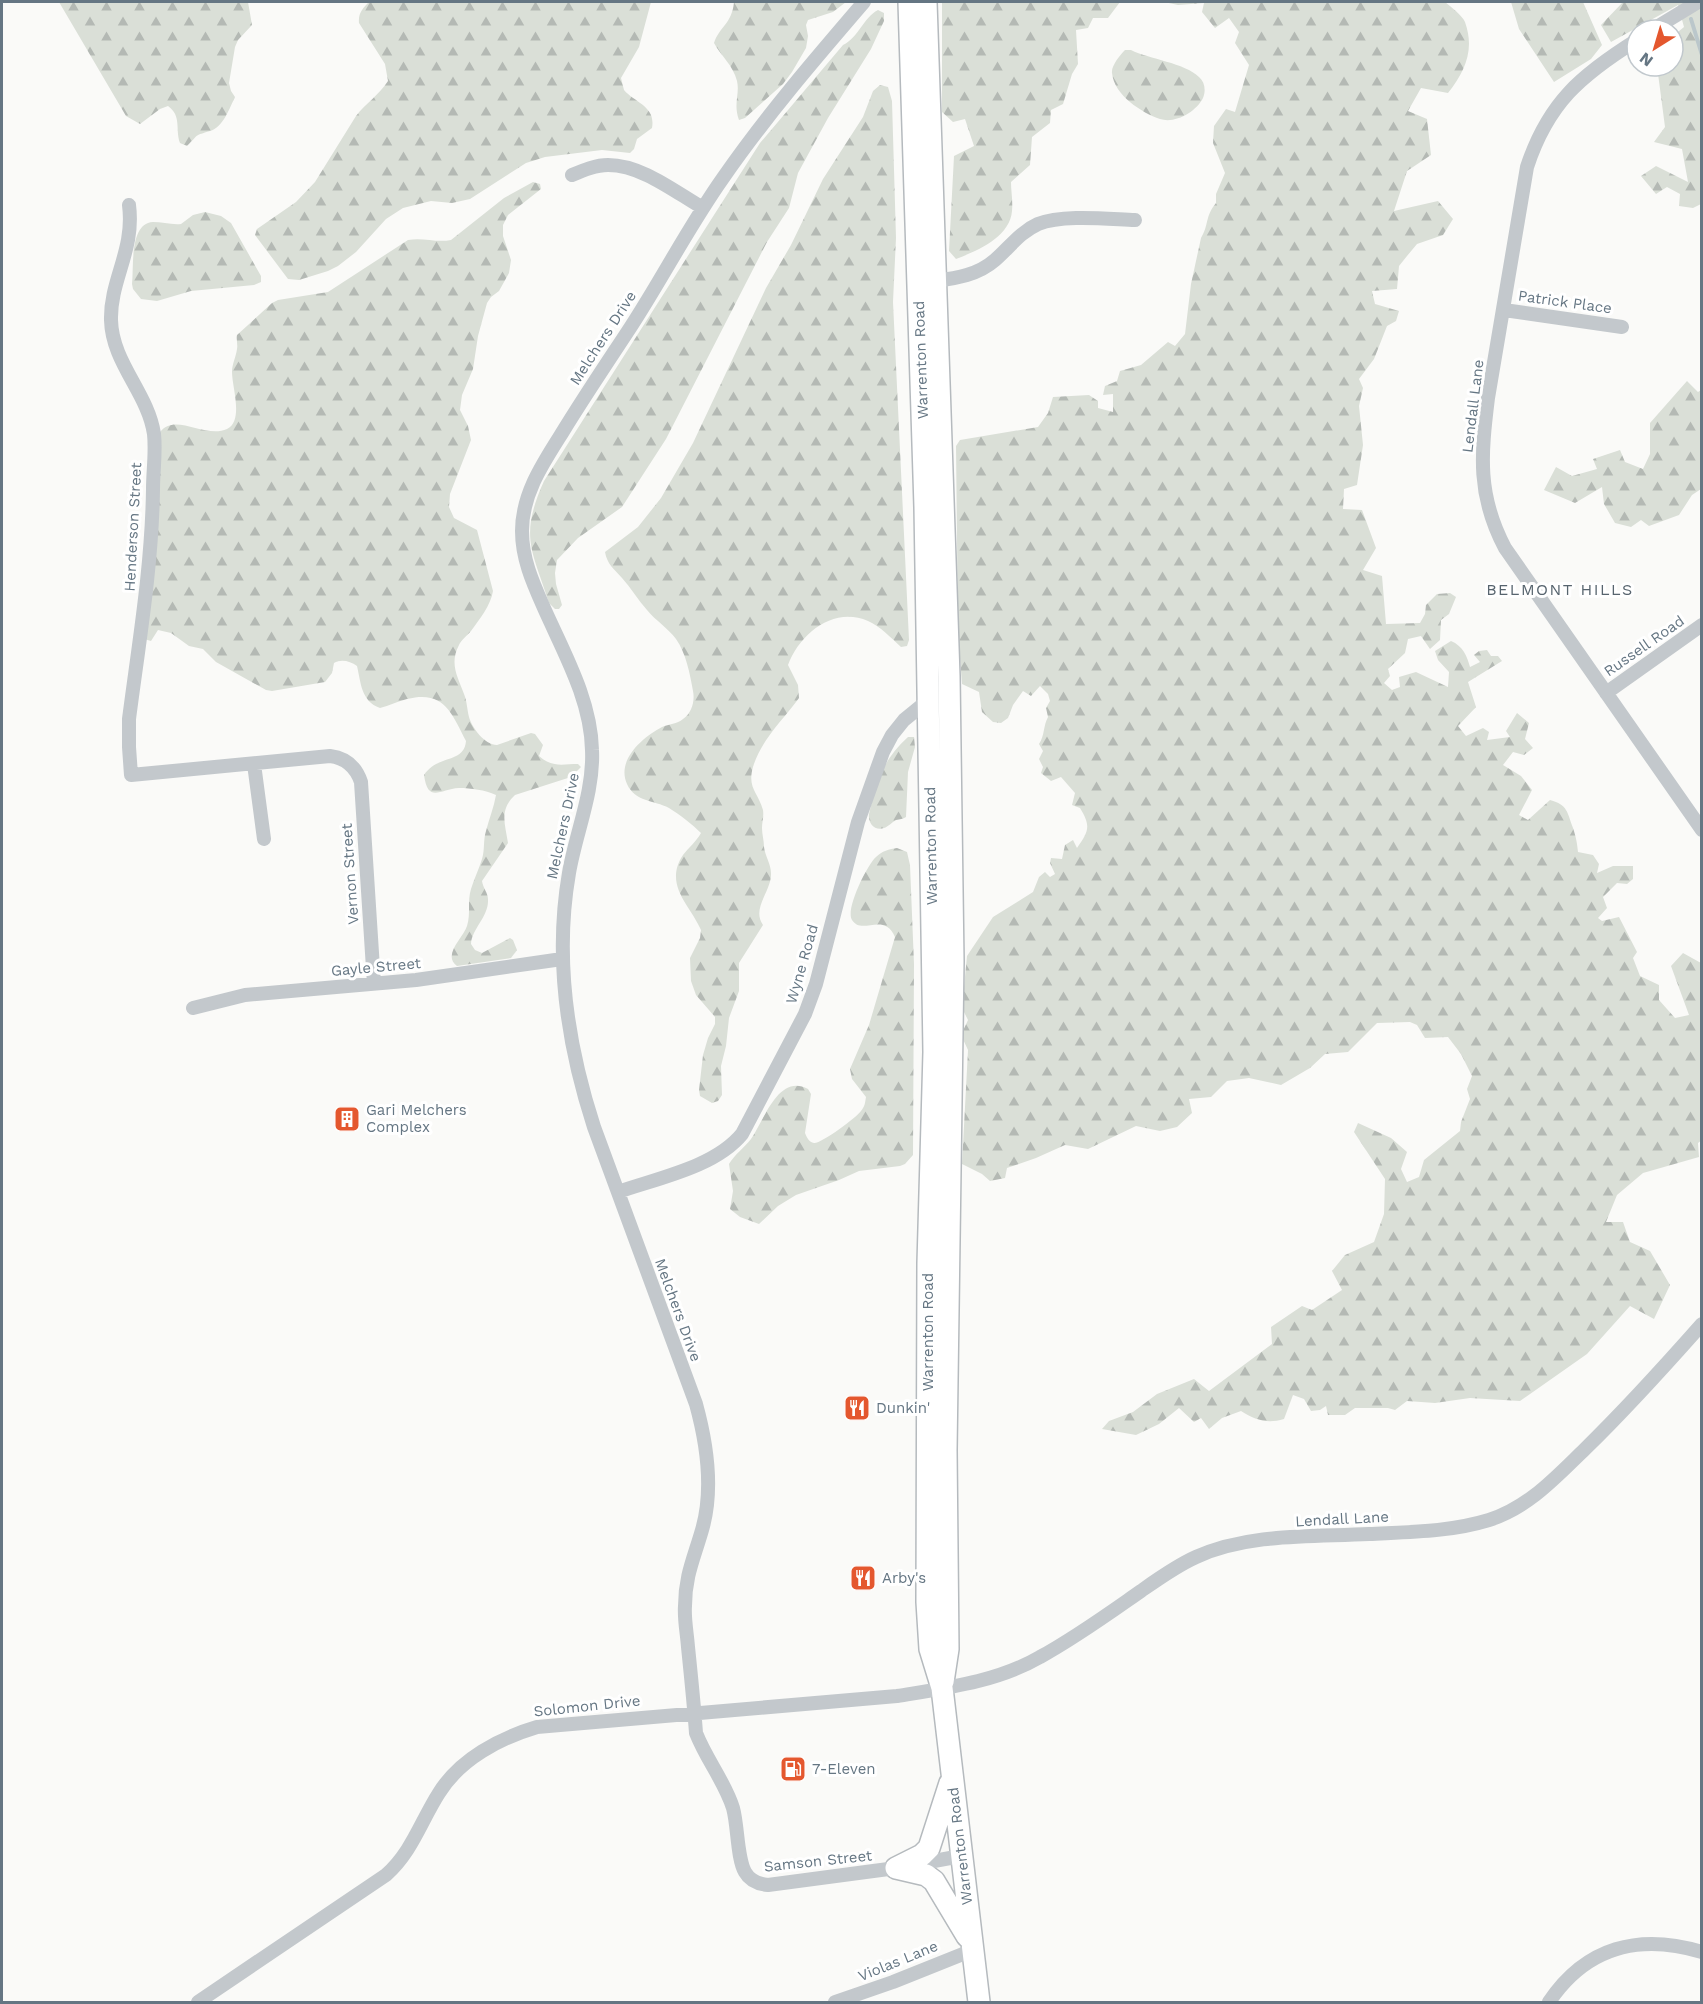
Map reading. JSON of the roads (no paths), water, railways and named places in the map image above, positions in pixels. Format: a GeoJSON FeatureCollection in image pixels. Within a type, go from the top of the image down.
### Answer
{"type":"FeatureCollection","features":[{"type":"Feature","properties":{"kind":"main road","name":"Warrenton Road"},"geometry":{"type":"LineString","coordinates":[[909,2],[925,507],[934,1052],[928,1275],[927,1602],[930,1649],[942,1688],[979,2002]]}},
{"type":"Feature","properties":{"kind":"main road","name":"Warrenton Road"},"geometry":{"type":"LineString","coordinates":[[926,2],[949,685],[953,962],[946,1412],[948,1649],[942,1688]]}},
{"type":"Feature","properties":{"kind":"main road"},"geometry":{"type":"LineString","coordinates":[[896,1868],[922,1855],[929,1848],[952,1776]]}},
{"type":"Feature","properties":{"kind":"main road"},"geometry":{"type":"LineString","coordinates":[[896,1868],[926,1875],[934,1881],[972,1947]]}},
{"type":"Feature","properties":{"kind":"street","name":"Melchers Drive"},"geometry":{"type":"LineString","coordinates":[[695,1712],[684,1608],[686,1582],[702,1530],[707,1502],[708,1464],[704,1434],[696,1404],[581,1088],[572,1050],[562,959],[564,905],[591,773],[591,729],[578,684],[526,565],[522,547],[523,512],[538,473],[703,208],[759,128],[864,2]]}},
{"type":"Feature","properties":{"kind":"street"},"geometry":{"type":"LineString","coordinates":[[1672,18],[1698,2]]}},
{"type":"Feature","properties":{"kind":"street","name":"Lendall Lane"},"geometry":{"type":"LineString","coordinates":[[1625,47],[1576,84],[1560,102],[1542,129],[1527,167],[1488,398],[1482,471],[1489,513],[1504,548],[1701,830]]}},
{"type":"Feature","properties":{"kind":"street"},"geometry":{"type":"LineString","coordinates":[[572,175],[601,165],[633,169],[703,208]]}},
{"type":"Feature","properties":{"kind":"street","name":"Henderson Street"},"geometry":{"type":"LineString","coordinates":[[129,205],[128,246],[112,305],[111,322],[119,358],[146,409],[154,436],[151,552],[129,719],[131,775],[330,756],[345,760],[352,765]]}},
{"type":"Feature","properties":{"kind":"street"},"geometry":{"type":"LineString","coordinates":[[935,281],[960,278],[975,273],[996,259],[1022,233],[1044,222],[1056,219],[1134,220]]}},
{"type":"Feature","properties":{"kind":"street","name":"Patrick Place"},"geometry":{"type":"LineString","coordinates":[[1504,310],[1622,327]]}},
{"type":"Feature","properties":{"kind":"street","name":"Russell Road"},"geometry":{"type":"LineString","coordinates":[[1606,693],[1701,625]]}},
{"type":"Feature","properties":{"kind":"street","name":"Wyne Road"},"geometry":{"type":"LineString","coordinates":[[618,1192],[722,1153],[742,1134],[805,1014],[816,984],[858,822],[883,752],[892,735],[904,720],[949,685]]}},
{"type":"Feature","properties":{"kind":"street"},"geometry":{"type":"LineString","coordinates":[[254,764],[264,839]]}},
{"type":"Feature","properties":{"kind":"street","name":"Vernon Street"},"geometry":{"type":"LineString","coordinates":[[352,765],[361,782],[374,984]]}},
{"type":"Feature","properties":{"kind":"street","name":"Gayle Street"},"geometry":{"type":"LineString","coordinates":[[194,1008],[245,995],[485,972],[562,959]]}},
{"type":"Feature","properties":{"kind":"street","name":"Lendall Lane"},"geometry":{"type":"LineString","coordinates":[[942,1688],[989,1678],[1038,1659],[1176,1567],[1197,1556],[1223,1547],[1273,1539],[1444,1529],[1469,1525],[1508,1512],[1523,1504],[1551,1482],[1627,1408],[1701,1324]]}},
{"type":"Feature","properties":{"kind":"street","name":"Solomon Drive"},"geometry":{"type":"LineString","coordinates":[[198,2002],[386,1875],[405,1857],[439,1792],[456,1770],[515,1733],[537,1727],[897,1696],[942,1688]]}},
{"type":"Feature","properties":{"kind":"street","name":"Samson Street"},"geometry":{"type":"LineString","coordinates":[[695,1712],[696,1734],[732,1805],[744,1871],[751,1880],[768,1885],[896,1868],[961,1856]]}},
{"type":"Feature","properties":{"kind":"street"},"geometry":{"type":"LineString","coordinates":[[1549,2002],[1579,1969],[1612,1950],[1652,1942],[1677,1945],[1701,1952]]}},
{"type":"Feature","properties":{"kind":"street","name":"Violas Lane"},"geometry":{"type":"LineString","coordinates":[[835,2002],[893,1982],[972,1947]]}},
{"type":"Feature","properties":{"kind":"waterway"},"geometry":{"type":"LineString","coordinates":[[1691,19],[1702,55]]}},
{"type":"Feature","properties":{"kind":"place","name":"Gari Melchers Complex"},"geometry":{"type":"Point","coordinates":[347,1119]}},
{"type":"Feature","properties":{"kind":"place","name":"Dunkin'"},"geometry":{"type":"Point","coordinates":[857,1408]}},
{"type":"Feature","properties":{"kind":"place","name":"Arby's"},"geometry":{"type":"Point","coordinates":[863,1578]}},
{"type":"Feature","properties":{"kind":"place","name":"7-Eleven"},"geometry":{"type":"Point","coordinates":[793,1769]}},
{"type":"Feature","properties":{"kind":"district","name":"BELMONT HILLS"},"geometry":{"type":"Point","coordinates":[1560,589]}}]}
